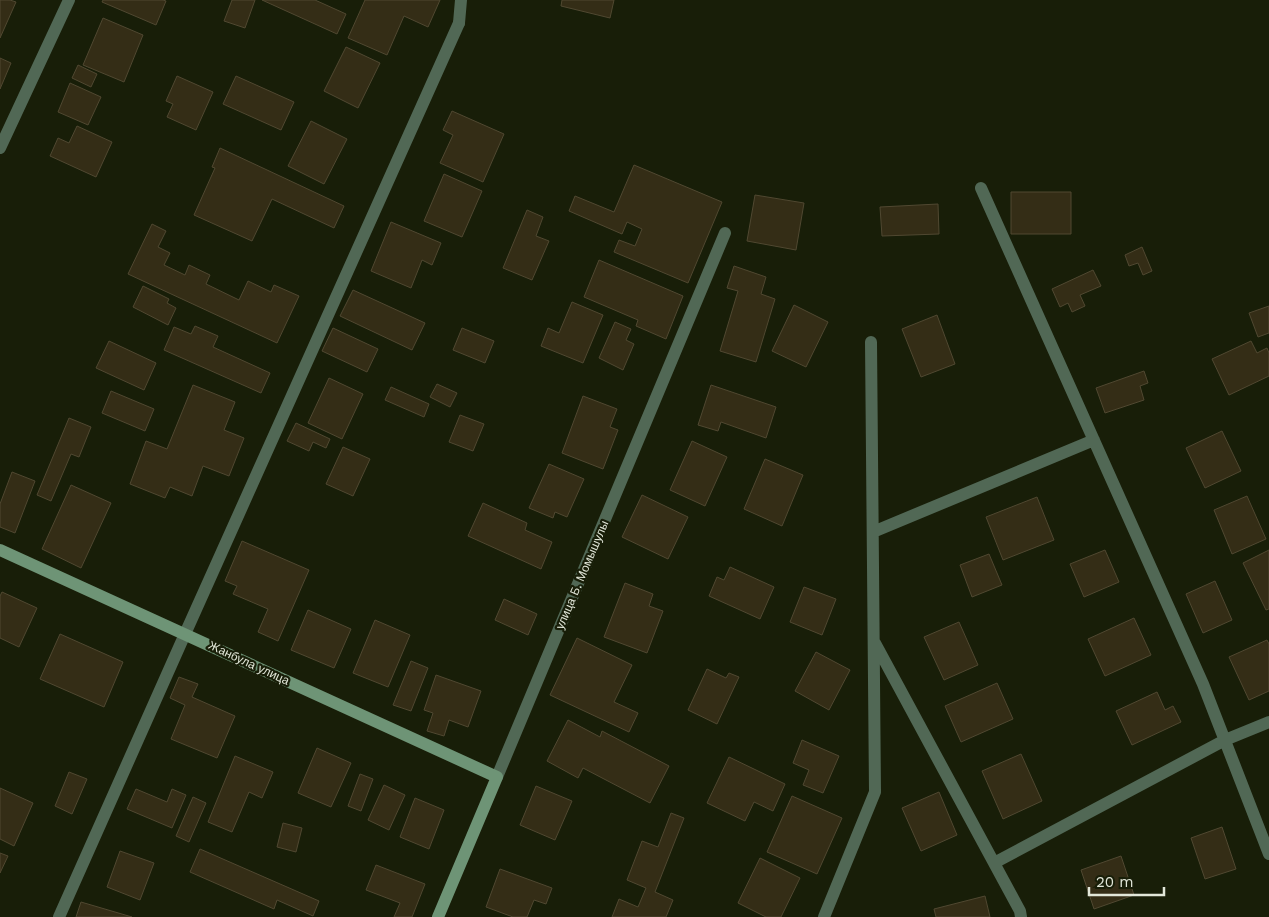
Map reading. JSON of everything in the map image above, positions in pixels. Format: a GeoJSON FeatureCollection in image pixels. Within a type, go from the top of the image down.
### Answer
{"type":"FeatureCollection","features":[{"type":"Feature","properties":{"kind":"street"},"geometry":{"type":"LineString","coordinates":[[0,148],[69,0]]}},
{"type":"Feature","properties":{"kind":"street"},"geometry":{"type":"LineString","coordinates":[[60,917],[459,23],[461,0]]}},
{"type":"Feature","properties":{"kind":"street"},"geometry":{"type":"LineString","coordinates":[[981,188],[1203,684],[1269,854]]}},
{"type":"Feature","properties":{"kind":"street","name":"улица Б. Момышулы"},"geometry":{"type":"LineString","coordinates":[[438,917],[725,233]]}},
{"type":"Feature","properties":{"kind":"street"},"geometry":{"type":"LineString","coordinates":[[824,917],[875,792],[871,342]]}},
{"type":"Feature","properties":{"kind":"street"},"geometry":{"type":"LineString","coordinates":[[873,532],[1094,440]]}},
{"type":"Feature","properties":{"kind":"street","name":"Жанбула улица"},"geometry":{"type":"LineString","coordinates":[[0,550],[497,777]]}},
{"type":"Feature","properties":{"kind":"street"},"geometry":{"type":"LineString","coordinates":[[874,640],[1020,911],[1021,917]]}},
{"type":"Feature","properties":{"kind":"street"},"geometry":{"type":"LineString","coordinates":[[994,863],[1225,740],[1269,722]]}},
{"type":"Feature","properties":{"kind":"building"},"geometry":{"type":"Polygon","coordinates":[[[0,0],[16,2],[0,38],[0,0]]]}},
{"type":"Feature","properties":{"kind":"building"},"geometry":{"type":"Polygon","coordinates":[[[103,0],[166,1],[156,25],[102,2],[103,0]]]}},
{"type":"Feature","properties":{"kind":"building"},"geometry":{"type":"Polygon","coordinates":[[[232,0],[255,0],[245,28],[224,21],[232,0]]]}},
{"type":"Feature","properties":{"kind":"building"},"geometry":{"type":"Polygon","coordinates":[[[262,0],[315,0],[346,14],[337,34],[262,0]]]}},
{"type":"Feature","properties":{"kind":"building"},"geometry":{"type":"Polygon","coordinates":[[[365,0],[440,0],[428,27],[404,16],[387,55],[348,38],[365,0]]]}},
{"type":"Feature","properties":{"kind":"building"},"geometry":{"type":"Polygon","coordinates":[[[562,0],[614,0],[610,18],[561,6],[562,0]]]}},
{"type":"Feature","properties":{"kind":"building"},"geometry":{"type":"Polygon","coordinates":[[[103,18],[143,35],[124,82],[83,65],[103,18]]]}},
{"type":"Feature","properties":{"kind":"building"},"geometry":{"type":"Polygon","coordinates":[[[346,47],[380,63],[358,108],[324,91],[346,47]]]}},
{"type":"Feature","properties":{"kind":"building"},"geometry":{"type":"Polygon","coordinates":[[[0,58],[11,63],[0,89],[0,58]]]}},
{"type":"Feature","properties":{"kind":"building"},"geometry":{"type":"Polygon","coordinates":[[[78,65],[97,74],[91,87],[72,78],[78,65]]]}},
{"type":"Feature","properties":{"kind":"building"},"geometry":{"type":"Polygon","coordinates":[[[177,76],[213,92],[196,130],[167,117],[173,104],[166,101],[177,76]]]}},
{"type":"Feature","properties":{"kind":"building"},"geometry":{"type":"Polygon","coordinates":[[[236,76],[294,102],[281,130],[223,104],[236,76]]]}},
{"type":"Feature","properties":{"kind":"building"},"geometry":{"type":"Polygon","coordinates":[[[70,83],[101,97],[88,125],[58,112],[70,83]]]}},
{"type":"Feature","properties":{"kind":"building"},"geometry":{"type":"Polygon","coordinates":[[[452,111],[504,134],[483,182],[440,163],[453,135],[443,130],[452,111]]]}},
{"type":"Feature","properties":{"kind":"building"},"geometry":{"type":"Polygon","coordinates":[[[311,121],[347,139],[324,184],[288,166],[311,121]]]}},
{"type":"Feature","properties":{"kind":"building"},"geometry":{"type":"Polygon","coordinates":[[[77,126],[112,142],[96,177],[50,156],[58,138],[69,143],[77,126]]]}},
{"type":"Feature","properties":{"kind":"building"},"geometry":{"type":"Polygon","coordinates":[[[220,148],[344,206],[334,228],[272,199],[252,241],[194,215],[215,168],[212,167],[220,148]]]}},
{"type":"Feature","properties":{"kind":"building"},"geometry":{"type":"Polygon","coordinates":[[[634,165],[722,202],[688,283],[614,252],[619,240],[635,246],[642,229],[627,222],[622,234],[569,211],[575,196],[614,212],[634,165]]]}},
{"type":"Feature","properties":{"kind":"building"},"geometry":{"type":"Polygon","coordinates":[[[444,174],[482,191],[462,237],[424,221],[444,174]]]}},
{"type":"Feature","properties":{"kind":"building"},"geometry":{"type":"Polygon","coordinates":[[[1011,192],[1071,192],[1071,234],[1011,234],[1011,192]]]}},
{"type":"Feature","properties":{"kind":"building"},"geometry":{"type":"Polygon","coordinates":[[[755,195],[804,203],[796,250],[747,241],[755,195]]]}},
{"type":"Feature","properties":{"kind":"building"},"geometry":{"type":"Polygon","coordinates":[[[938,204],[939,234],[882,236],[880,207],[938,204]]]}},
{"type":"Feature","properties":{"kind":"building"},"geometry":{"type":"Polygon","coordinates":[[[527,210],[543,217],[536,236],[549,241],[532,280],[503,268],[527,210]]]}},
{"type":"Feature","properties":{"kind":"building"},"geometry":{"type":"Polygon","coordinates":[[[391,222],[441,243],[432,265],[422,260],[411,288],[371,271],[391,222]]]}},
{"type":"Feature","properties":{"kind":"building"},"geometry":{"type":"Polygon","coordinates":[[[152,224],[166,231],[158,247],[170,253],[164,265],[185,275],[189,265],[210,275],[206,284],[239,300],[248,281],[271,292],[274,285],[299,296],[277,343],[128,274],[152,224]]]}},
{"type":"Feature","properties":{"kind":"building"},"geometry":{"type":"Polygon","coordinates":[[[1142,247],[1152,271],[1143,275],[1138,263],[1129,266],[1125,255],[1142,247]]]}},
{"type":"Feature","properties":{"kind":"building"},"geometry":{"type":"Polygon","coordinates":[[[599,260],[683,296],[666,339],[636,326],[638,320],[584,297],[599,260]]]}},
{"type":"Feature","properties":{"kind":"building"},"geometry":{"type":"Polygon","coordinates":[[[734,266],[766,277],[761,294],[775,299],[756,362],[720,351],[738,291],[727,288],[734,266]]]}},
{"type":"Feature","properties":{"kind":"building"},"geometry":{"type":"Polygon","coordinates":[[[1093,270],[1101,286],[1080,295],[1085,306],[1072,312],[1068,303],[1060,307],[1052,289],[1093,270]]]}},
{"type":"Feature","properties":{"kind":"building"},"geometry":{"type":"Polygon","coordinates":[[[143,286],[169,299],[167,303],[176,308],[168,325],[133,307],[143,286]]]}},
{"type":"Feature","properties":{"kind":"building"},"geometry":{"type":"Polygon","coordinates":[[[353,290],[425,323],[412,350],[340,316],[353,290]]]}},
{"type":"Feature","properties":{"kind":"building"},"geometry":{"type":"Polygon","coordinates":[[[572,302],[603,315],[583,363],[541,346],[548,328],[559,333],[572,302]]]}},
{"type":"Feature","properties":{"kind":"building"},"geometry":{"type":"Polygon","coordinates":[[[794,305],[828,322],[806,367],[772,351],[794,305]]]}},
{"type":"Feature","properties":{"kind":"building"},"geometry":{"type":"Polygon","coordinates":[[[1269,306],[1269,333],[1258,337],[1249,313],[1269,306]]]}},
{"type":"Feature","properties":{"kind":"building"},"geometry":{"type":"Polygon","coordinates":[[[937,315],[955,364],[921,377],[902,329],[937,315]]]}},
{"type":"Feature","properties":{"kind":"building"},"geometry":{"type":"Polygon","coordinates":[[[615,322],[631,329],[626,340],[634,344],[623,370],[599,358],[615,322]]]}},
{"type":"Feature","properties":{"kind":"building"},"geometry":{"type":"Polygon","coordinates":[[[195,326],[218,336],[213,347],[270,373],[261,393],[164,350],[174,327],[191,334],[195,326]]]}},
{"type":"Feature","properties":{"kind":"building"},"geometry":{"type":"Polygon","coordinates":[[[333,328],[378,349],[367,372],[322,351],[333,328]]]}},
{"type":"Feature","properties":{"kind":"building"},"geometry":{"type":"Polygon","coordinates":[[[462,328],[494,341],[485,363],[453,350],[462,328]]]}},
{"type":"Feature","properties":{"kind":"building"},"geometry":{"type":"Polygon","coordinates":[[[109,341],[156,363],[144,390],[96,368],[109,341]]]}},
{"type":"Feature","properties":{"kind":"building"},"geometry":{"type":"Polygon","coordinates":[[[1251,341],[1257,353],[1267,348],[1269,353],[1269,376],[1229,395],[1212,359],[1251,341]]]}},
{"type":"Feature","properties":{"kind":"building"},"geometry":{"type":"Polygon","coordinates":[[[1144,371],[1148,383],[1140,386],[1144,400],[1105,413],[1096,388],[1144,371]]]}},
{"type":"Feature","properties":{"kind":"building"},"geometry":{"type":"Polygon","coordinates":[[[329,378],[363,394],[342,439],[308,423],[329,378]]]}},
{"type":"Feature","properties":{"kind":"building"},"geometry":{"type":"Polygon","coordinates":[[[437,384],[457,393],[450,407],[430,397],[437,384]]]}},
{"type":"Feature","properties":{"kind":"building"},"geometry":{"type":"Polygon","coordinates":[[[193,385],[235,402],[224,430],[244,438],[229,476],[203,466],[192,496],[170,487],[165,498],[130,484],[146,441],[167,449],[193,385]]]}},
{"type":"Feature","properties":{"kind":"building"},"geometry":{"type":"Polygon","coordinates":[[[711,385],[776,407],[766,438],[721,422],[718,431],[698,425],[711,385]]]}},
{"type":"Feature","properties":{"kind":"building"},"geometry":{"type":"Polygon","coordinates":[[[391,387],[429,404],[424,417],[385,400],[391,387]]]}},
{"type":"Feature","properties":{"kind":"building"},"geometry":{"type":"Polygon","coordinates":[[[111,391],[154,409],[145,431],[102,413],[111,391]]]}},
{"type":"Feature","properties":{"kind":"building"},"geometry":{"type":"Polygon","coordinates":[[[583,396],[617,409],[610,427],[618,430],[603,469],[562,453],[583,396]]]}},
{"type":"Feature","properties":{"kind":"building"},"geometry":{"type":"Polygon","coordinates":[[[460,415],[484,424],[473,451],[449,442],[460,415]]]}},
{"type":"Feature","properties":{"kind":"building"},"geometry":{"type":"Polygon","coordinates":[[[69,418],[91,427],[79,457],[71,454],[51,501],[37,495],[69,418]]]}},
{"type":"Feature","properties":{"kind":"building"},"geometry":{"type":"Polygon","coordinates":[[[296,423],[330,439],[326,448],[313,442],[309,451],[287,441],[296,423]]]}},
{"type":"Feature","properties":{"kind":"building"},"geometry":{"type":"Polygon","coordinates":[[[1222,431],[1241,471],[1205,488],[1186,448],[1222,431]]]}},
{"type":"Feature","properties":{"kind":"building"},"geometry":{"type":"Polygon","coordinates":[[[692,441],[727,457],[705,506],[670,490],[692,441]]]}},
{"type":"Feature","properties":{"kind":"building"},"geometry":{"type":"Polygon","coordinates":[[[343,447],[370,459],[353,496],[326,484],[343,447]]]}},
{"type":"Feature","properties":{"kind":"building"},"geometry":{"type":"Polygon","coordinates":[[[765,459],[803,475],[782,526],[744,509],[765,459]]]}},
{"type":"Feature","properties":{"kind":"building"},"geometry":{"type":"Polygon","coordinates":[[[549,464],[584,479],[567,517],[555,512],[553,518],[529,508],[549,464]]]}},
{"type":"Feature","properties":{"kind":"building"},"geometry":{"type":"Polygon","coordinates":[[[12,472],[35,481],[15,533],[0,527],[0,504],[12,472]]]}},
{"type":"Feature","properties":{"kind":"building"},"geometry":{"type":"Polygon","coordinates":[[[71,485],[111,503],[81,568],[42,549],[71,485]]]}},
{"type":"Feature","properties":{"kind":"building"},"geometry":{"type":"Polygon","coordinates":[[[642,495],[688,517],[668,559],[622,537],[642,495]]]}},
{"type":"Feature","properties":{"kind":"building"},"geometry":{"type":"Polygon","coordinates":[[[1247,496],[1266,539],[1232,554],[1214,510],[1247,496]]]}},
{"type":"Feature","properties":{"kind":"building"},"geometry":{"type":"Polygon","coordinates":[[[1037,497],[1054,540],[1003,560],[986,517],[1037,497]]]}},
{"type":"Feature","properties":{"kind":"building"},"geometry":{"type":"Polygon","coordinates":[[[483,503],[527,523],[525,530],[552,542],[541,569],[468,536],[483,503]]]}},
{"type":"Feature","properties":{"kind":"building"},"geometry":{"type":"Polygon","coordinates":[[[242,541],[309,570],[278,641],[258,632],[268,609],[233,594],[237,586],[225,581],[242,541]]]}},
{"type":"Feature","properties":{"kind":"building"},"geometry":{"type":"Polygon","coordinates":[[[1105,550],[1119,582],[1084,597],[1070,564],[1105,550]]]}},
{"type":"Feature","properties":{"kind":"building"},"geometry":{"type":"Polygon","coordinates":[[[1269,550],[1269,609],[1266,610],[1243,563],[1269,550]]]}},
{"type":"Feature","properties":{"kind":"building"},"geometry":{"type":"Polygon","coordinates":[[[989,554],[1002,585],[972,597],[960,565],[989,554]]]}},
{"type":"Feature","properties":{"kind":"building"},"geometry":{"type":"Polygon","coordinates":[[[730,567],[774,587],[760,619],[709,596],[717,577],[724,580],[730,567]]]}},
{"type":"Feature","properties":{"kind":"building"},"geometry":{"type":"Polygon","coordinates":[[[1215,581],[1232,620],[1203,633],[1186,594],[1215,581]]]}},
{"type":"Feature","properties":{"kind":"building"},"geometry":{"type":"Polygon","coordinates":[[[625,583],[653,594],[649,606],[663,611],[647,653],[604,637],[625,583]]]}},
{"type":"Feature","properties":{"kind":"building"},"geometry":{"type":"Polygon","coordinates":[[[804,587],[836,599],[822,635],[790,622],[804,587]]]}},
{"type":"Feature","properties":{"kind":"building"},"geometry":{"type":"Polygon","coordinates":[[[2,592],[37,608],[19,647],[0,638],[0,596],[2,592]]]}},
{"type":"Feature","properties":{"kind":"building"},"geometry":{"type":"Polygon","coordinates":[[[504,599],[537,614],[528,635],[495,620],[504,599]]]}},
{"type":"Feature","properties":{"kind":"building"},"geometry":{"type":"Polygon","coordinates":[[[308,610],[351,629],[334,668],[291,650],[308,610]]]}},
{"type":"Feature","properties":{"kind":"building"},"geometry":{"type":"Polygon","coordinates":[[[1134,618],[1151,655],[1105,676],[1088,639],[1134,618]]]}},
{"type":"Feature","properties":{"kind":"building"},"geometry":{"type":"Polygon","coordinates":[[[375,620],[410,635],[388,687],[353,673],[375,620]]]}},
{"type":"Feature","properties":{"kind":"building"},"geometry":{"type":"Polygon","coordinates":[[[959,622],[978,665],[944,680],[924,637],[959,622]]]}},
{"type":"Feature","properties":{"kind":"building"},"geometry":{"type":"Polygon","coordinates":[[[60,634],[123,662],[104,707],[40,679],[60,634]]]}},
{"type":"Feature","properties":{"kind":"building"},"geometry":{"type":"Polygon","coordinates":[[[577,638],[632,665],[614,702],[638,713],[629,732],[550,695],[577,638]]]}},
{"type":"Feature","properties":{"kind":"building"},"geometry":{"type":"Polygon","coordinates":[[[1267,640],[1269,644],[1269,691],[1249,700],[1229,657],[1267,640]]]}},
{"type":"Feature","properties":{"kind":"building"},"geometry":{"type":"Polygon","coordinates":[[[816,652],[850,670],[829,710],[795,691],[816,652]]]}},
{"type":"Feature","properties":{"kind":"building"},"geometry":{"type":"Polygon","coordinates":[[[411,661],[428,668],[411,711],[393,705],[411,661]]]}},
{"type":"Feature","properties":{"kind":"building"},"geometry":{"type":"Polygon","coordinates":[[[707,669],[726,678],[729,673],[739,677],[717,724],[688,710],[707,669]]]}},
{"type":"Feature","properties":{"kind":"building"},"geometry":{"type":"Polygon","coordinates":[[[436,675],[481,691],[468,727],[449,720],[444,736],[427,731],[433,713],[424,710],[436,675]]]}},
{"type":"Feature","properties":{"kind":"building"},"geometry":{"type":"Polygon","coordinates":[[[179,677],[198,684],[192,697],[235,716],[217,758],[171,739],[185,705],[170,698],[179,677]]]}},
{"type":"Feature","properties":{"kind":"building"},"geometry":{"type":"Polygon","coordinates":[[[997,683],[1013,719],[961,742],[945,706],[997,683]]]}},
{"type":"Feature","properties":{"kind":"building"},"geometry":{"type":"Polygon","coordinates":[[[1157,692],[1165,710],[1173,706],[1181,722],[1132,745],[1116,711],[1157,692]]]}},
{"type":"Feature","properties":{"kind":"building"},"geometry":{"type":"Polygon","coordinates":[[[568,720],[600,737],[602,731],[669,766],[650,803],[583,768],[578,778],[547,761],[568,720]]]}},
{"type":"Feature","properties":{"kind":"building"},"geometry":{"type":"Polygon","coordinates":[[[802,740],[839,756],[823,793],[803,785],[809,770],[793,763],[802,740]]]}},
{"type":"Feature","properties":{"kind":"building"},"geometry":{"type":"Polygon","coordinates":[[[317,748],[351,763],[331,807],[298,793],[317,748]]]}},
{"type":"Feature","properties":{"kind":"building"},"geometry":{"type":"Polygon","coordinates":[[[1021,754],[1042,801],[1003,819],[982,771],[1021,754]]]}},
{"type":"Feature","properties":{"kind":"building"},"geometry":{"type":"Polygon","coordinates":[[[235,756],[273,772],[262,798],[249,792],[232,832],[208,822],[235,756]]]}},
{"type":"Feature","properties":{"kind":"building"},"geometry":{"type":"Polygon","coordinates":[[[729,757],[785,784],[773,811],[754,802],[745,821],[707,803],[729,757]]]}},
{"type":"Feature","properties":{"kind":"building"},"geometry":{"type":"Polygon","coordinates":[[[69,772],[87,779],[72,814],[55,806],[69,772]]]}},
{"type":"Feature","properties":{"kind":"building"},"geometry":{"type":"Polygon","coordinates":[[[360,774],[373,779],[361,811],[348,806],[360,774]]]}},
{"type":"Feature","properties":{"kind":"building"},"geometry":{"type":"Polygon","coordinates":[[[384,785],[405,795],[389,830],[368,820],[384,785]]]}},
{"type":"Feature","properties":{"kind":"building"},"geometry":{"type":"Polygon","coordinates":[[[536,786],[572,801],[555,840],[520,825],[536,786]]]}},
{"type":"Feature","properties":{"kind":"building"},"geometry":{"type":"Polygon","coordinates":[[[0,788],[33,803],[14,846],[0,839],[0,788]]]}},
{"type":"Feature","properties":{"kind":"building"},"geometry":{"type":"Polygon","coordinates":[[[136,789],[167,802],[172,789],[186,795],[172,828],[127,809],[136,789]]]}},
{"type":"Feature","properties":{"kind":"building"},"geometry":{"type":"Polygon","coordinates":[[[939,792],[957,835],[921,851],[902,808],[939,792]]]}},
{"type":"Feature","properties":{"kind":"building"},"geometry":{"type":"Polygon","coordinates":[[[792,796],[842,818],[817,874],[767,852],[792,796]]]}},
{"type":"Feature","properties":{"kind":"building"},"geometry":{"type":"Polygon","coordinates":[[[193,797],[206,803],[189,842],[176,836],[193,797]]]}},
{"type":"Feature","properties":{"kind":"building"},"geometry":{"type":"Polygon","coordinates":[[[415,798],[444,810],[429,849],[400,837],[415,798]]]}},
{"type":"Feature","properties":{"kind":"building"},"geometry":{"type":"Polygon","coordinates":[[[671,813],[684,818],[655,892],[673,900],[666,917],[612,917],[619,899],[638,907],[646,888],[627,880],[642,841],[658,847],[671,813]]]}},
{"type":"Feature","properties":{"kind":"building"},"geometry":{"type":"Polygon","coordinates":[[[283,823],[302,828],[296,852],[277,847],[283,823]]]}},
{"type":"Feature","properties":{"kind":"building"},"geometry":{"type":"Polygon","coordinates":[[[1222,827],[1236,869],[1205,879],[1191,838],[1222,827]]]}},
{"type":"Feature","properties":{"kind":"building"},"geometry":{"type":"Polygon","coordinates":[[[200,849],[319,901],[313,916],[277,900],[274,909],[190,872],[200,849]]]}},
{"type":"Feature","properties":{"kind":"building"},"geometry":{"type":"Polygon","coordinates":[[[120,851],[154,863],[140,900],[107,887],[120,851]]]}},
{"type":"Feature","properties":{"kind":"building"},"geometry":{"type":"Polygon","coordinates":[[[0,853],[8,856],[0,873],[0,853]]]}},
{"type":"Feature","properties":{"kind":"building"},"geometry":{"type":"Polygon","coordinates":[[[1121,856],[1134,895],[1094,909],[1081,870],[1121,856]]]}},
{"type":"Feature","properties":{"kind":"building"},"geometry":{"type":"Polygon","coordinates":[[[760,858],[800,878],[781,917],[766,917],[738,903],[760,858]]]}},
{"type":"Feature","properties":{"kind":"building"},"geometry":{"type":"Polygon","coordinates":[[[376,865],[425,884],[412,917],[394,917],[400,903],[366,890],[376,865]]]}},
{"type":"Feature","properties":{"kind":"building"},"geometry":{"type":"Polygon","coordinates":[[[500,869],[552,888],[546,904],[534,900],[527,917],[513,917],[486,907],[500,869]]]}},
{"type":"Feature","properties":{"kind":"building"},"geometry":{"type":"Polygon","coordinates":[[[985,896],[990,917],[936,917],[934,909],[985,896]]]}},
{"type":"Feature","properties":{"kind":"building"},"geometry":{"type":"Polygon","coordinates":[[[81,902],[132,917],[76,917],[81,902]]]}}]}
